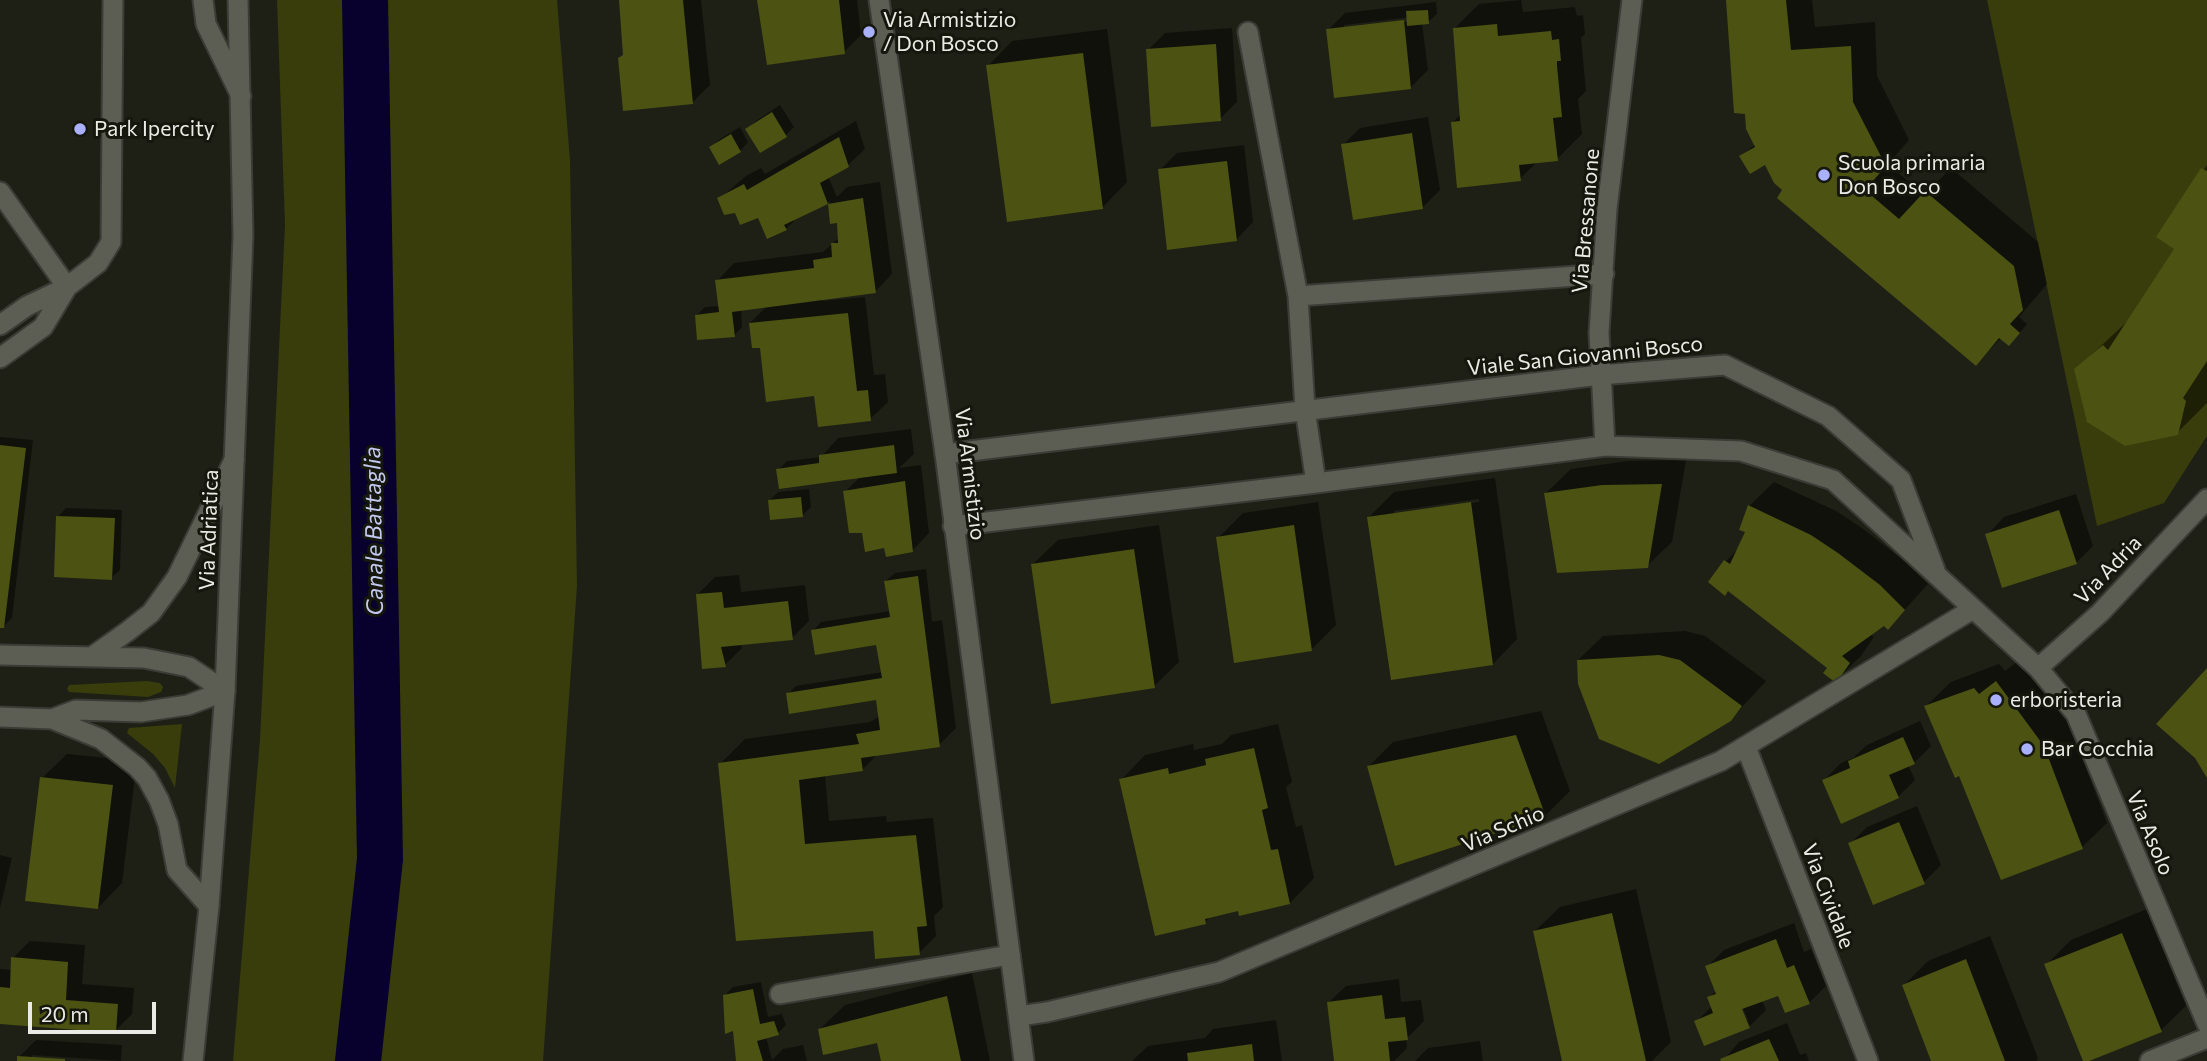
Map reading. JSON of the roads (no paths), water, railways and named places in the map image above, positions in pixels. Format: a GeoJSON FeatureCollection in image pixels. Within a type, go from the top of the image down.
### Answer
{"type":"FeatureCollection","features":[{"type":"Feature","properties":{"kind":"street"},"geometry":{"type":"LineString","coordinates":[[0,325],[27,306],[67,287],[98,263],[111,242],[113,0]]}},
{"type":"Feature","properties":{"kind":"street"},"geometry":{"type":"LineString","coordinates":[[203,0],[206,24],[241,96]]}},
{"type":"Feature","properties":{"kind":"street","name":"Via Adriatica"},"geometry":{"type":"LineString","coordinates":[[193,1061],[209,906],[225,691],[235,459],[243,236],[238,0]]}},
{"type":"Feature","properties":{"kind":"street","name":"Via Armistizio"},"geometry":{"type":"LineString","coordinates":[[879,0],[945,454],[1024,1061]]}},
{"type":"Feature","properties":{"kind":"street","name":"Via Bressanone"},"geometry":{"type":"LineString","coordinates":[[1605,446],[1599,334],[1607,209],[1632,0]]}},
{"type":"Feature","properties":{"kind":"street"},"geometry":{"type":"LineString","coordinates":[[1248,32],[1298,296],[1306,409],[1316,484]]}},
{"type":"Feature","properties":{"kind":"street"},"geometry":{"type":"LineString","coordinates":[[0,192],[67,287]]}},
{"type":"Feature","properties":{"kind":"street"},"geometry":{"type":"LineString","coordinates":[[1298,296],[1604,274]]}},
{"type":"Feature","properties":{"kind":"street"},"geometry":{"type":"LineString","coordinates":[[0,358],[43,327],[67,287]]}},
{"type":"Feature","properties":{"kind":"street","name":"Viale San Giovanni Bosco"},"geometry":{"type":"LineString","coordinates":[[945,454],[1600,375],[1725,365],[1828,416],[1901,480],[1936,574]]}},
{"type":"Feature","properties":{"kind":"street","name":"Viale San Giovanni Bosco"},"geometry":{"type":"LineString","coordinates":[[953,526],[1316,484],[1605,446],[1741,452],[1833,480],[2038,668]]}},
{"type":"Feature","properties":{"kind":"street"},"geometry":{"type":"LineString","coordinates":[[93,656],[128,631],[159,602],[177,577],[235,459]]}},
{"type":"Feature","properties":{"kind":"street","name":"Via Adria"},"geometry":{"type":"LineString","coordinates":[[2038,668],[2100,613],[2207,499]]}},
{"type":"Feature","properties":{"kind":"street","name":"Via Schio"},"geometry":{"type":"LineString","coordinates":[[1018,1016],[1046,1013],[1219,972],[1721,761],[1973,608]]}},
{"type":"Feature","properties":{"kind":"street"},"geometry":{"type":"LineString","coordinates":[[0,655],[144,658],[189,667],[225,691]]}},
{"type":"Feature","properties":{"kind":"street","name":"Via Asolo"},"geometry":{"type":"LineString","coordinates":[[2038,668],[2076,714],[2207,1024]]}},
{"type":"Feature","properties":{"kind":"street"},"geometry":{"type":"LineString","coordinates":[[52,719],[76,710],[141,712],[188,705],[225,691]]}},
{"type":"Feature","properties":{"kind":"street"},"geometry":{"type":"LineString","coordinates":[[0,717],[52,719],[102,739],[125,756],[147,778],[168,824],[177,870],[209,906]]}},
{"type":"Feature","properties":{"kind":"street","name":"Via Cividale"},"geometry":{"type":"LineString","coordinates":[[1746,747],[1868,1061]]}},
{"type":"Feature","properties":{"kind":"street"},"geometry":{"type":"LineString","coordinates":[[780,994],[1010,955]]}},
{"type":"Feature","properties":{"kind":"street"},"geometry":{"type":"LineString","coordinates":[[2150,1061],[2207,1038]]}},
{"type":"Feature","properties":{"kind":"waterway","name":"Canale Battaglia"},"geometry":{"type":"LineString","coordinates":[[358,1061],[380,859],[365,0]]}},
{"type":"Feature","properties":{"kind":"place","name":"Via Armistizio / Don Bosco"},"geometry":{"type":"Point","coordinates":[869,32]}},
{"type":"Feature","properties":{"kind":"place","name":"Park Ipercity"},"geometry":{"type":"Point","coordinates":[80,129]}},
{"type":"Feature","properties":{"kind":"place","name":"Scuola primaria Don Bosco"},"geometry":{"type":"Point","coordinates":[1824,175]}},
{"type":"Feature","properties":{"kind":"place","name":"erboristeria"},"geometry":{"type":"Point","coordinates":[1996,700]}},
{"type":"Feature","properties":{"kind":"place","name":"Bar Cocchia"},"geometry":{"type":"Point","coordinates":[2027,749]}}]}
